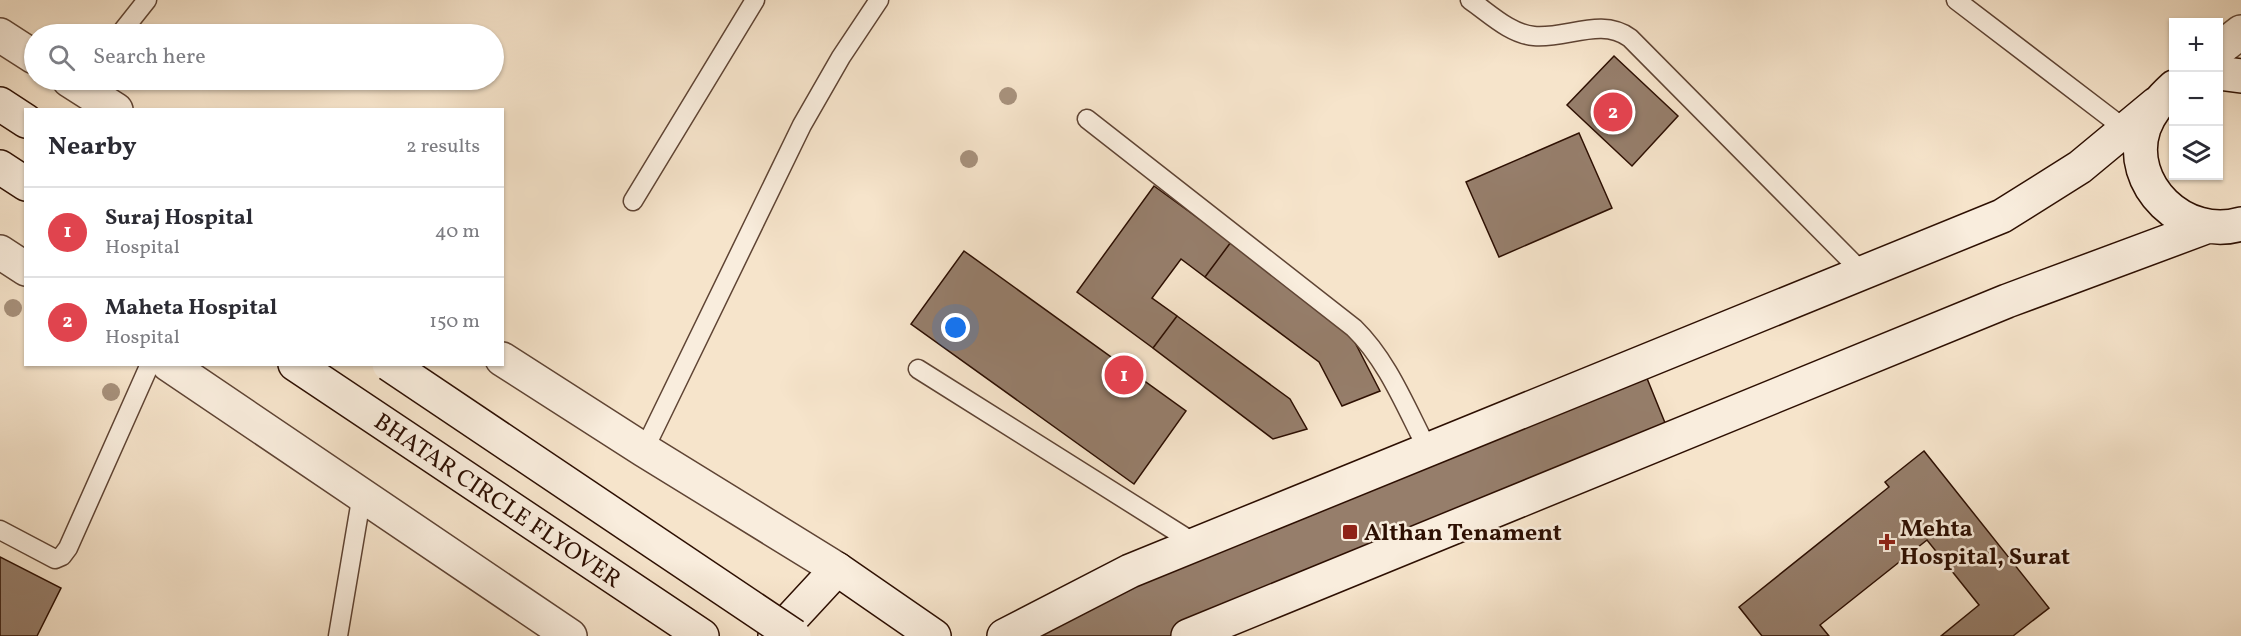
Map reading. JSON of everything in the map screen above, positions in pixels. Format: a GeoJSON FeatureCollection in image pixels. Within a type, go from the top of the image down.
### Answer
{"type":"FeatureCollection","features":[{"type":"Feature","properties":{"kind":"main road"},"geometry":{"type":"LineString","coordinates":[[2223,46],[2241,32]]}},
{"type":"Feature","properties":{"kind":"main road"},"geometry":{"type":"LineString","coordinates":[[0,35],[24,51]]}},
{"type":"Feature","properties":{"kind":"main road"},"geometry":{"type":"LineString","coordinates":[[2223,73],[2241,76]]}},
{"type":"Feature","properties":{"kind":"main road"},"geometry":{"type":"LineString","coordinates":[[89,90],[113,108]]}},
{"type":"Feature","properties":{"kind":"main road"},"geometry":{"type":"LineString","coordinates":[[1004,636],[1130,571],[2002,216],[2080,167],[2165,95]]}},
{"type":"Feature","properties":{"kind":"main road"},"geometry":{"type":"LineString","coordinates":[[2165,95],[2144,129],[2141,155],[2147,181],[2162,203],[2182,218],[2229,226]]}},
{"type":"Feature","properties":{"kind":"main road"},"geometry":{"type":"LineString","coordinates":[[0,104],[24,120]]}},
{"type":"Feature","properties":{"kind":"main road"},"geometry":{"type":"LineString","coordinates":[[0,167],[24,183]]}},
{"type":"Feature","properties":{"kind":"main road"},"geometry":{"type":"LineString","coordinates":[[1188,636],[2007,301],[2229,226]]}},
{"type":"Feature","properties":{"kind":"main road"},"geometry":{"type":"LineString","coordinates":[[0,252],[24,268]]}},
{"type":"Feature","properties":{"kind":"main road"},"geometry":{"type":"LineString","coordinates":[[504,360],[837,569],[934,636]]}},
{"type":"Feature","properties":{"kind":"main road"},"geometry":{"type":"LineString","coordinates":[[171,366],[570,636]]}},
{"type":"Feature","properties":{"kind":"main road","name":"BHATAR CIRCLE FLYOVER"},"geometry":{"type":"LineString","coordinates":[[298,366],[702,636]]}},
{"type":"Feature","properties":{"kind":"main road"},"geometry":{"type":"LineString","coordinates":[[392,366],[794,636]]}},
{"type":"Feature","properties":{"kind":"main road"},"geometry":{"type":"LineString","coordinates":[[775,636],[837,569]]}},
{"type":"Feature","properties":{"kind":"lane"},"geometry":{"type":"LineString","coordinates":[[128,24],[147,0]]}},
{"type":"Feature","properties":{"kind":"lane"},"geometry":{"type":"LineString","coordinates":[[633,201],[755,0]]}},
{"type":"Feature","properties":{"kind":"lane"},"geometry":{"type":"LineString","coordinates":[[644,450],[802,125],[841,57],[879,0]]}},
{"type":"Feature","properties":{"kind":"lane"},"geometry":{"type":"LineString","coordinates":[[1470,0],[1521,34],[1548,36],[1607,27],[1619,30],[1630,38],[1863,273]]}},
{"type":"Feature","properties":{"kind":"lane"},"geometry":{"type":"LineString","coordinates":[[1956,0],[2125,129]]}},
{"type":"Feature","properties":{"kind":"lane"},"geometry":{"type":"LineString","coordinates":[[1087,119],[1369,343],[1381,358],[1428,450]]}},
{"type":"Feature","properties":{"kind":"lane"},"geometry":{"type":"LineString","coordinates":[[0,530],[55,558],[62,556],[68,549],[149,366]]}},
{"type":"Feature","properties":{"kind":"lane"},"geometry":{"type":"LineString","coordinates":[[918,369],[1196,544]]}},
{"type":"Feature","properties":{"kind":"lane"},"geometry":{"type":"LineString","coordinates":[[338,636],[362,494]]}},
{"type":"Feature","properties":{"kind":"building"},"geometry":{"type":"Polygon","coordinates":[[[1614,56],[1678,116],[1632,166],[1567,105],[1614,56]]]}},
{"type":"Feature","properties":{"kind":"building"},"geometry":{"type":"Polygon","coordinates":[[[1579,133],[1612,208],[1499,257],[1466,182],[1579,133]]]}},
{"type":"Feature","properties":{"kind":"building"},"geometry":{"type":"Polygon","coordinates":[[[1154,186],[1231,242],[1205,277],[1181,259],[1152,298],[1177,316],[1153,348],[1077,292],[1154,186]]]}},
{"type":"Feature","properties":{"kind":"building"},"geometry":{"type":"Polygon","coordinates":[[[1231,242],[1348,329],[1380,391],[1342,406],[1319,362],[1205,277],[1231,242]]]}},
{"type":"Feature","properties":{"kind":"building"},"geometry":{"type":"Polygon","coordinates":[[[964,251],[1186,411],[1134,484],[911,324],[964,251]]]}},
{"type":"Feature","properties":{"kind":"building"},"geometry":{"type":"Polygon","coordinates":[[[1177,316],[1290,399],[1307,429],[1273,439],[1153,348],[1177,316]]]}},
{"type":"Feature","properties":{"kind":"building"},"geometry":{"type":"Polygon","coordinates":[[[1642,366],[1676,450],[1218,636],[1028,636],[1021,620],[1642,366]]]}},
{"type":"Feature","properties":{"kind":"building"},"geometry":{"type":"Polygon","coordinates":[[[1924,451],[2049,608],[2013,636],[1941,636],[1979,605],[1927,540],[1820,625],[1829,636],[1762,636],[1739,607],[1889,487],[1885,482],[1924,451]]]}},
{"type":"Feature","properties":{"kind":"building"},"geometry":{"type":"Polygon","coordinates":[[[0,557],[61,588],[37,636],[0,636],[0,557]]]}},
{"type":"Feature","properties":{"kind":"place","name":"Maheta Hospital"},"geometry":{"type":"Point","coordinates":[1613,112]}},
{"type":"Feature","properties":{"kind":"place","name":"Suraj Hospital"},"geometry":{"type":"Point","coordinates":[1124,375]}},
{"type":"Feature","properties":{"kind":"place","name":"Althan Tenament"},"geometry":{"type":"Point","coordinates":[1350,532]}},
{"type":"Feature","properties":{"kind":"place","name":"Mehta Hospital, Surat"},"geometry":{"type":"Point","coordinates":[1887,542]}}]}
